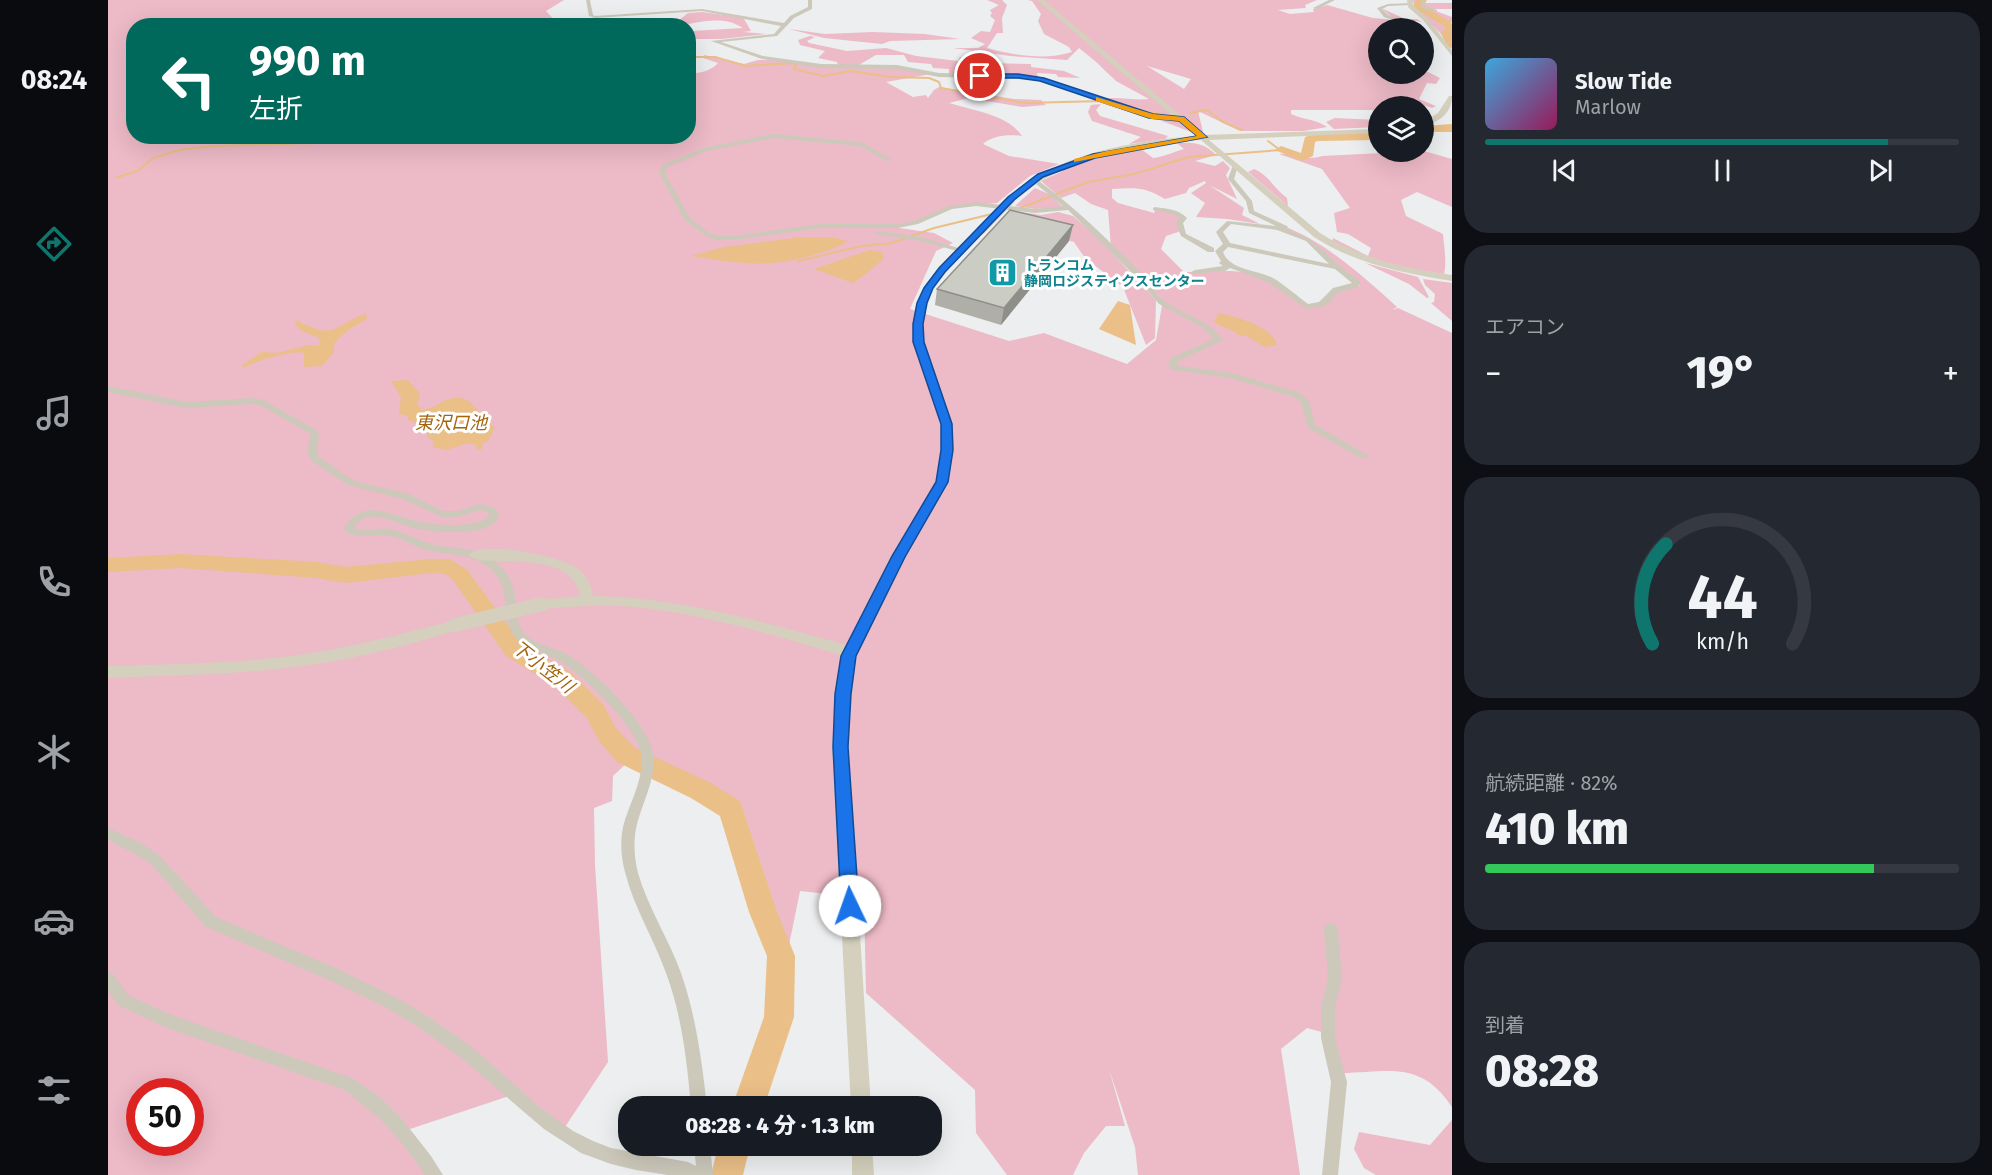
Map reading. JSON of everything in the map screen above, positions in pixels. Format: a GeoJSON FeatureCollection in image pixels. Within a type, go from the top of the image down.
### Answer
{"type":"FeatureCollection","features":[{"type":"Feature","properties":{"kind":"main road"},"geometry":{"type":"LineString","coordinates":[[1040,0],[1324,240],[1359,258],[1385,266],[1452,278]]}},
{"type":"Feature","properties":{"kind":"main road"},"geometry":{"type":"LineString","coordinates":[[1410,2],[1452,54]]}},
{"type":"Feature","properties":{"kind":"main road"},"geometry":{"type":"LineString","coordinates":[[1434,119],[1446,110],[1452,98]]}},
{"type":"Feature","properties":{"kind":"main road"},"geometry":{"type":"LineString","coordinates":[[860,1096],[840,747],[843,694],[850,652],[898,556],[942,482],[947,450],[947,424],[919,342],[918,324],[922,303],[929,288],[961,250],[1011,199],[1034,180],[1079,160],[1203,137],[1368,131]]}},
{"type":"Feature","properties":{"kind":"main road"},"geometry":{"type":"LineString","coordinates":[[476,555],[542,560],[562,565],[579,577],[584,585],[587,600]]}},
{"type":"Feature","properties":{"kind":"main road"},"geometry":{"type":"LineString","coordinates":[[108,672],[250,666],[304,660],[354,651],[542,604],[587,600],[639,602],[723,616],[850,652]]}},
{"type":"Feature","properties":{"kind":"main road"},"geometry":{"type":"LineString","coordinates":[[863,1156],[864,1175]]}},
{"type":"Feature","properties":{"kind":"street"},"geometry":{"type":"LineString","coordinates":[[588,0],[591,16],[595,17],[702,10],[786,25]]}},
{"type":"Feature","properties":{"kind":"street"},"geometry":{"type":"LineString","coordinates":[[810,0],[810,8],[792,17],[776,35],[714,41],[762,57],[821,66],[897,67],[939,75],[1033,77],[1152,117],[1181,118]]}},
{"type":"Feature","properties":{"kind":"street"},"geometry":{"type":"LineString","coordinates":[[1315,8],[1333,0]]}},
{"type":"Feature","properties":{"kind":"street"},"geometry":{"type":"LineString","coordinates":[[1386,0],[1398,4]]}},
{"type":"Feature","properties":{"kind":"street"},"geometry":{"type":"LineString","coordinates":[[702,10],[707,1]]}},
{"type":"Feature","properties":{"kind":"street"},"geometry":{"type":"LineString","coordinates":[[1424,1],[1423,7],[1435,11]]}},
{"type":"Feature","properties":{"kind":"street"},"geometry":{"type":"LineString","coordinates":[[1392,18],[1386,16],[1379,8],[1410,2]]}},
{"type":"Feature","properties":{"kind":"street"},"geometry":{"type":"LineString","coordinates":[[889,160],[861,144],[773,136],[729,142],[705,149],[664,166],[662,173],[686,219],[716,238],[742,237],[822,226],[898,226],[916,223],[951,207],[976,204],[1035,211],[1068,208]]}},
{"type":"Feature","properties":{"kind":"street"},"geometry":{"type":"LineString","coordinates":[[1199,241],[1226,264],[1271,279],[1300,302],[1312,308],[1322,304],[1327,296],[1342,286],[1355,285],[1353,279],[1345,275],[1308,240],[1251,212],[1249,201],[1239,192],[1231,179],[1235,165]]}},
{"type":"Feature","properties":{"kind":"street"},"geometry":{"type":"LineString","coordinates":[[1034,180],[1117,254],[1152,289],[1160,301],[1185,313],[1215,333],[1219,340],[1174,360],[1172,363],[1175,368],[1232,376],[1297,395],[1305,401],[1311,426],[1364,456]]}},
{"type":"Feature","properties":{"kind":"street"},"geometry":{"type":"LineString","coordinates":[[1155,209],[1182,215],[1184,218],[1179,223],[1183,235],[1211,250]]}},
{"type":"Feature","properties":{"kind":"street"},"geometry":{"type":"LineString","coordinates":[[1324,240],[1316,241],[1280,227],[1267,228],[1229,222],[1219,232],[1227,245],[1336,267]]}},
{"type":"Feature","properties":{"kind":"street"},"geometry":{"type":"LineString","coordinates":[[848,227],[921,239],[961,250]]}},
{"type":"Feature","properties":{"kind":"street"},"geometry":{"type":"LineString","coordinates":[[1195,272],[1225,269],[1226,264],[1219,251],[1227,245]]}},
{"type":"Feature","properties":{"kind":"street"},"geometry":{"type":"LineString","coordinates":[[108,389],[173,404],[196,406],[242,400],[263,403],[312,431],[315,435],[312,453],[315,459],[351,483],[397,493],[442,514],[457,514],[480,507],[488,508],[494,515],[487,524],[447,528],[414,525],[385,515],[369,514],[355,519],[349,528],[357,533],[390,532],[432,548],[476,555],[505,575],[511,593],[516,630],[524,639],[566,659],[580,670],[637,729],[644,740],[647,769],[628,837],[630,861],[639,892],[675,975],[685,1010],[698,1096]]}},
{"type":"Feature","properties":{"kind":"street"},"geometry":{"type":"LineString","coordinates":[[108,834],[149,855],[161,864],[198,910],[211,922],[367,990],[448,1038],[561,1133],[589,1148],[611,1156],[688,1170],[696,1175]]}},
{"type":"Feature","properties":{"kind":"street"},"geometry":{"type":"LineString","coordinates":[[1330,1175],[1339,1082],[1328,1038],[1328,1007],[1335,978],[1331,930]]}},
{"type":"Feature","properties":{"kind":"street"},"geometry":{"type":"LineString","coordinates":[[108,979],[123,1000],[167,1021],[349,1084],[371,1098],[400,1126],[435,1175]]}},
{"type":"Feature","properties":{"kind":"street"},"geometry":{"type":"LineString","coordinates":[[703,1156],[705,1175]]}},
{"type":"Feature","properties":{"kind":"shaded area"},"geometry":{"type":"Polygon","coordinates":[[[108,0],[564,0],[546,11],[552,18],[126,18],[126,144],[696,144],[696,73],[712,68],[718,63],[703,58],[704,55],[744,64],[758,60],[782,60],[839,67],[837,62],[818,58],[825,51],[800,45],[798,40],[810,36],[815,37],[807,41],[809,43],[847,51],[886,48],[916,56],[958,61],[960,57],[984,58],[987,63],[1031,64],[1031,67],[1064,71],[1080,78],[1037,73],[1038,77],[975,75],[975,72],[982,69],[962,69],[964,75],[949,75],[949,69],[933,68],[931,64],[908,62],[904,55],[876,55],[857,66],[921,70],[931,74],[886,82],[913,97],[926,95],[928,98],[939,87],[1014,99],[1041,100],[1046,105],[1022,107],[969,98],[949,103],[999,118],[1016,129],[1022,136],[1001,136],[983,144],[1009,156],[1059,164],[1030,176],[997,203],[951,207],[911,224],[892,227],[934,233],[953,243],[936,251],[910,309],[1009,341],[1044,333],[1127,364],[1156,340],[1163,300],[1111,247],[1108,210],[1091,204],[1075,193],[1061,198],[1041,181],[1063,171],[1062,169],[1098,157],[1141,149],[1153,158],[1184,149],[1177,143],[1188,143],[1203,146],[1216,155],[1195,161],[1215,166],[1223,161],[1230,168],[1226,175],[1237,199],[1209,185],[1244,208],[1242,215],[1260,224],[1196,217],[1205,203],[1191,193],[1206,183],[1205,181],[1189,188],[1186,193],[1165,199],[1151,192],[1133,188],[1112,189],[1112,198],[1118,203],[1154,213],[1155,210],[1180,213],[1181,231],[1166,236],[1161,249],[1183,271],[1190,287],[1187,272],[1246,272],[1268,279],[1281,287],[1291,298],[1316,307],[1349,285],[1360,286],[1315,244],[1281,229],[1283,226],[1314,241],[1344,261],[1397,307],[1392,310],[1398,308],[1452,333],[1452,1107],[1440,1092],[1416,1075],[1389,1071],[1341,1073],[1329,1034],[1307,1028],[1281,1049],[1300,1175],[1138,1175],[1135,1147],[1109,1069],[1125,1126],[1106,1126],[1084,1153],[1073,1175],[1007,1175],[976,1133],[975,1090],[866,993],[864,898],[800,891],[787,955],[755,860],[727,799],[632,758],[613,776],[612,801],[594,808],[595,865],[608,1062],[561,1133],[518,1093],[404,1131],[426,1175],[108,1175],[108,0]]]}},
{"type":"Feature","properties":{"kind":"shaded area"},"geometry":{"type":"Polygon","coordinates":[[[987,0],[1002,0],[1007,5],[1002,18],[1003,33],[997,33],[987,48],[1040,57],[1072,52],[1069,47],[1044,34],[1038,21],[1041,14],[1032,1],[1028,0],[1317,0],[1305,5],[1306,8],[1278,10],[1290,14],[1314,12],[1313,9],[1327,5],[1373,18],[1368,18],[1368,84],[1426,84],[1420,96],[1368,96],[1368,110],[1291,110],[1291,114],[1319,122],[1327,127],[1304,131],[1240,131],[1198,111],[1203,132],[1194,133],[1103,99],[1149,99],[1116,81],[1079,48],[1067,60],[1010,56],[953,48],[978,48],[985,44],[971,38],[981,31],[990,32],[995,20],[990,16],[992,13],[990,10],[999,5],[987,0]],[[1147,66],[1184,89],[1191,79],[1147,66]]]}},
{"type":"Feature","properties":{"kind":"shaded area"},"geometry":{"type":"Polygon","coordinates":[[[1413,0],[1426,0],[1424,3],[1452,3],[1452,9],[1430,9],[1452,17],[1452,22],[1449,23],[1450,25],[1452,23],[1452,41],[1449,35],[1450,26],[1447,25],[1442,35],[1434,27],[1434,18],[1425,18],[1414,7],[1413,0]]]}},
{"type":"Feature","properties":{"kind":"shaded area"},"geometry":{"type":"Polygon","coordinates":[[[1381,8],[1403,18],[1393,18],[1381,8]]]}},
{"type":"Feature","properties":{"kind":"shaded area"},"geometry":{"type":"Polygon","coordinates":[[[702,12],[747,18],[744,19],[751,31],[743,32],[766,34],[696,39],[696,31],[743,28],[725,21],[696,23],[696,18],[682,18],[688,13],[702,12]]]}},
{"type":"Feature","properties":{"kind":"shaded area"},"geometry":{"type":"Polygon","coordinates":[[[789,29],[825,34],[873,32],[925,34],[960,39],[890,41],[882,44],[824,38],[789,29]]]}},
{"type":"Feature","properties":{"kind":"shaded area"},"geometry":{"type":"Polygon","coordinates":[[[1434,75],[1440,78],[1434,84],[1434,75]]]}},
{"type":"Feature","properties":{"kind":"shaded area"},"geometry":{"type":"Polygon","coordinates":[[[1101,104],[1096,110],[1100,116],[1168,136],[1165,139],[1129,144],[1141,137],[1092,121],[1088,112],[1091,105],[1101,104]]]}},
{"type":"Feature","properties":{"kind":"shaded area"},"geometry":{"type":"Polygon","coordinates":[[[1335,118],[1368,120],[1368,127],[1334,129],[1326,122],[1335,118]]]}},
{"type":"Feature","properties":{"kind":"shaded area"},"geometry":{"type":"Polygon","coordinates":[[[1279,154],[1310,158],[1368,154],[1368,162],[1434,162],[1434,154],[1452,159],[1452,207],[1417,192],[1401,200],[1406,216],[1443,234],[1444,274],[1414,269],[1368,256],[1371,248],[1348,234],[1337,232],[1334,213],[1350,208],[1322,169],[1279,154]]]}},
{"type":"Feature","properties":{"kind":"shaded area"},"geometry":{"type":"Polygon","coordinates":[[[1254,169],[1264,175],[1287,198],[1288,206],[1248,172],[1254,169]]]}},
{"type":"Feature","properties":{"kind":"shaded area"},"geometry":{"type":"Polygon","coordinates":[[[1035,188],[1051,195],[1063,207],[1035,209],[1015,206],[1035,188]]]}},
{"type":"Feature","properties":{"kind":"shaded area"},"geometry":{"type":"Polygon","coordinates":[[[1010,210],[1041,215],[1058,212],[1073,216],[1099,239],[1156,300],[1155,338],[1146,345],[1123,287],[1085,258],[1074,242],[1000,220],[1010,210]]]}},
{"type":"Feature","properties":{"kind":"shaded area"},"geometry":{"type":"Polygon","coordinates":[[[1333,238],[1368,256],[1332,241],[1333,238]]]}},
{"type":"Feature","properties":{"kind":"shaded area"},"geometry":{"type":"Polygon","coordinates":[[[1365,263],[1418,277],[1429,297],[1427,298],[1409,284],[1365,263]]]}},
{"type":"Feature","properties":{"kind":"shaded area"},"geometry":{"type":"Polygon","coordinates":[[[1423,279],[1452,283],[1452,321],[1431,303],[1434,302],[1435,294],[1425,285],[1423,279]]]}},
{"type":"Feature","properties":{"kind":"shaded area"},"geometry":{"type":"Polygon","coordinates":[[[1452,1120],[1452,1175],[1376,1175],[1364,1168],[1354,1149],[1359,1132],[1430,1145],[1452,1120]]]}},
{"type":"Feature","properties":{"kind":"water"},"geometry":{"type":"Polygon","coordinates":[[[802,237],[831,237],[848,241],[813,255],[781,262],[752,263],[691,256],[724,247],[802,237]]]}},
{"type":"Feature","properties":{"kind":"water"},"geometry":{"type":"Polygon","coordinates":[[[870,250],[882,252],[884,258],[853,283],[814,269],[870,250]]]}},
{"type":"Feature","properties":{"kind":"water"},"geometry":{"type":"Polygon","coordinates":[[[1118,301],[1130,305],[1136,345],[1099,329],[1118,301]]]}},
{"type":"Feature","properties":{"kind":"water"},"geometry":{"type":"Polygon","coordinates":[[[1219,313],[1244,320],[1261,328],[1274,338],[1277,345],[1264,347],[1247,336],[1239,335],[1219,325],[1214,321],[1219,313]]]}},
{"type":"Feature","properties":{"kind":"water"},"geometry":{"type":"Polygon","coordinates":[[[364,314],[367,315],[366,320],[341,336],[334,344],[334,352],[322,366],[304,367],[304,353],[299,352],[271,357],[243,368],[242,365],[262,352],[277,353],[309,345],[320,346],[319,338],[300,330],[294,322],[298,321],[326,331],[364,314]]]}},
{"type":"Feature","properties":{"kind":"water","name":"東沢口池"},"geometry":{"type":"Polygon","coordinates":[[[408,380],[420,394],[417,404],[422,410],[454,398],[467,400],[472,404],[484,419],[495,427],[488,441],[483,443],[481,450],[477,449],[476,445],[467,443],[447,450],[433,447],[433,441],[427,437],[428,426],[409,421],[407,416],[399,414],[401,397],[391,381],[408,380]]]}},
{"type":"Feature","properties":{"kind":"building","name":"トランコム 静岡ロジスティクスセンター"},"geometry":{"type":"Polygon","coordinates":[[[1010,210],[1073,225],[1004,308],[937,289],[1010,210]]]}},
{"type":"Feature","properties":{"kind":"waterway"},"geometry":{"type":"LineString","coordinates":[[1422,0],[1418,6],[1420,8],[1448,24],[1450,30],[1446,34],[1452,45]]}},
{"type":"Feature","properties":{"kind":"waterway"},"geometry":{"type":"LineString","coordinates":[[696,57],[715,57],[746,66],[793,63],[796,64],[794,69],[823,76],[850,71],[891,77],[929,78],[939,82],[941,88],[1025,103],[1102,101]]}},
{"type":"Feature","properties":{"kind":"waterway"},"geometry":{"type":"LineString","coordinates":[[1110,102],[1151,113],[1165,114]]}},
{"type":"Feature","properties":{"kind":"waterway"},"geometry":{"type":"LineString","coordinates":[[1190,113],[1207,110],[1223,122],[1242,130]]}},
{"type":"Feature","properties":{"kind":"waterway"},"geometry":{"type":"LineString","coordinates":[[1434,129],[1452,128]]}},
{"type":"Feature","properties":{"kind":"waterway"},"geometry":{"type":"LineString","coordinates":[[1281,150],[1302,157],[1309,153],[1309,140],[1317,137],[1368,137]]}},
{"type":"Feature","properties":{"kind":"waterway"},"geometry":{"type":"LineString","coordinates":[[1268,141],[1280,150]]}},
{"type":"Feature","properties":{"kind":"waterway"},"geometry":{"type":"LineString","coordinates":[[116,178],[139,170],[153,158],[179,150],[214,146],[282,144]]}},
{"type":"Feature","properties":{"kind":"waterway"},"geometry":{"type":"LineString","coordinates":[[1020,208],[1088,182],[1134,174],[1189,157],[1281,150]]}},
{"type":"Feature","properties":{"kind":"waterway"},"geometry":{"type":"LineString","coordinates":[[798,261],[862,246],[892,243],[934,228],[992,214]]}},
{"type":"Feature","properties":{"kind":"waterway","name":"下小笠川"},"geometry":{"type":"LineString","coordinates":[[108,565],[180,561],[316,570],[346,575],[431,566],[450,567],[460,575],[514,650],[561,678],[595,711],[607,734],[626,755],[700,790],[731,809],[763,912],[781,956],[779,1017],[752,1096]]}},
{"type":"Feature","properties":{"kind":"waterway","name":"下小笠川"},"geometry":{"type":"LineString","coordinates":[[727,1175],[731,1156]]}},
{"type":"Feature","properties":{"kind":"slow traffic"},"geometry":{"type":"LineString","coordinates":[[1077,161],[1133,148],[1203,137],[1181,118],[1152,117],[1099,99]]}},
{"type":"Feature","properties":{"kind":"place","name":"トランコム 静岡ロジスティクスセンター"},"geometry":{"type":"Point","coordinates":[1003,273]}},
{"type":"Feature","properties":{"kind":"route"},"geometry":{"type":"LineString","coordinates":[[850,906],[840,747],[848,656],[898,556],[942,482],[947,450],[947,424],[919,342],[918,324],[922,303],[942,270],[1027,184],[1053,169],[1093,156],[1203,137],[1181,118],[1152,117],[1042,79],[1018,76],[980,76]]}}]}
